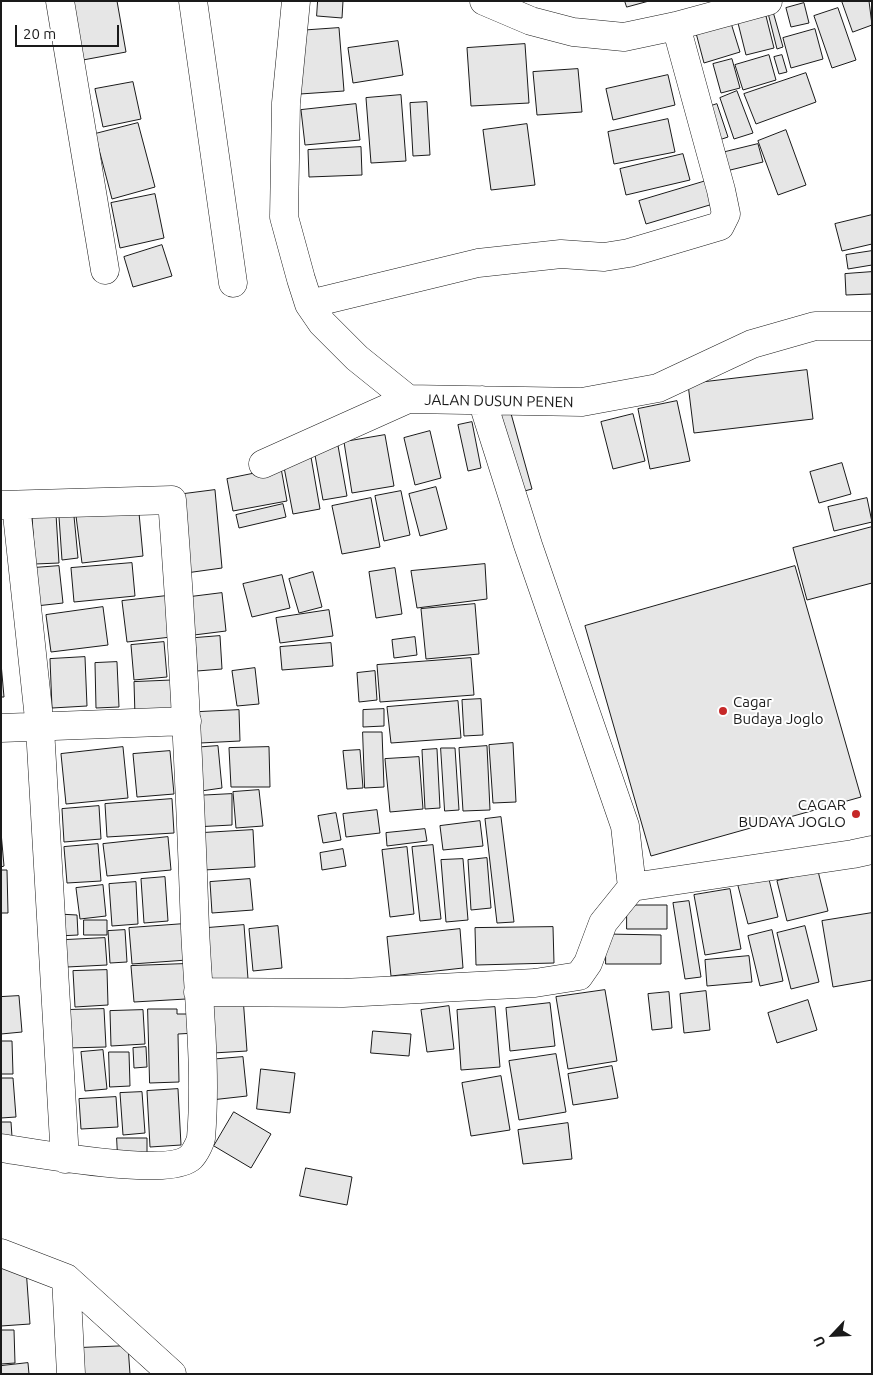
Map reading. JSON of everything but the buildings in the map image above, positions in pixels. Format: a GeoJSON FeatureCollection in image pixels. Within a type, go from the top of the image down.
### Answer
{"type":"FeatureCollection","features":[{"type":"Feature","properties":{"kind":"street"},"geometry":{"type":"LineString","coordinates":[[60,1],[105,270]]}},
{"type":"Feature","properties":{"kind":"street"},"geometry":{"type":"LineString","coordinates":[[192,1],[233,283]]}},
{"type":"Feature","properties":{"kind":"street","name":"JALAN DUSUN PENEN"},"geometry":{"type":"LineString","coordinates":[[296,1],[286,103],[284,217],[316,314],[358,358],[408,399],[582,402],[658,388],[752,344],[815,326],[872,326]]}},
{"type":"Feature","properties":{"kind":"street"},"geometry":{"type":"LineString","coordinates":[[484,1],[531,21],[573,32],[624,37],[676,26],[768,1]]}},
{"type":"Feature","properties":{"kind":"street"},"geometry":{"type":"LineString","coordinates":[[316,314],[478,263],[561,254],[604,257],[629,253],[720,226],[726,214],[721,190],[676,26]]}},
{"type":"Feature","properties":{"kind":"street"},"geometry":{"type":"LineString","coordinates":[[263,464],[408,399]]}},
{"type":"Feature","properties":{"kind":"street"},"geometry":{"type":"LineString","coordinates":[[482,400],[528,545],[625,826],[632,887]]}},
{"type":"Feature","properties":{"kind":"street"},"geometry":{"type":"LineString","coordinates":[[1,1148],[65,1159],[161,1165],[179,1163],[192,1157],[200,1141],[202,1046],[198,992],[187,721],[172,500],[9,505],[40,728],[65,1159]]}},
{"type":"Feature","properties":{"kind":"street"},"geometry":{"type":"LineString","coordinates":[[1,728],[187,721]]}},
{"type":"Feature","properties":{"kind":"street"},"geometry":{"type":"LineString","coordinates":[[198,992],[343,993],[535,983],[579,976],[588,963],[603,923],[632,887],[872,850]]}},
{"type":"Feature","properties":{"kind":"street"},"geometry":{"type":"LineString","coordinates":[[1,1253],[66,1278],[172,1374]]}},
{"type":"Feature","properties":{"kind":"street"},"geometry":{"type":"LineString","coordinates":[[66,1278],[71,1374]]}},
{"type":"Feature","properties":{"kind":"place","name":"Cagar Budaya Joglo"},"geometry":{"type":"Point","coordinates":[723,711]}},
{"type":"Feature","properties":{"kind":"place","name":"CAGAR BUDAYA JOGLO"},"geometry":{"type":"Point","coordinates":[856,814]}}]}
